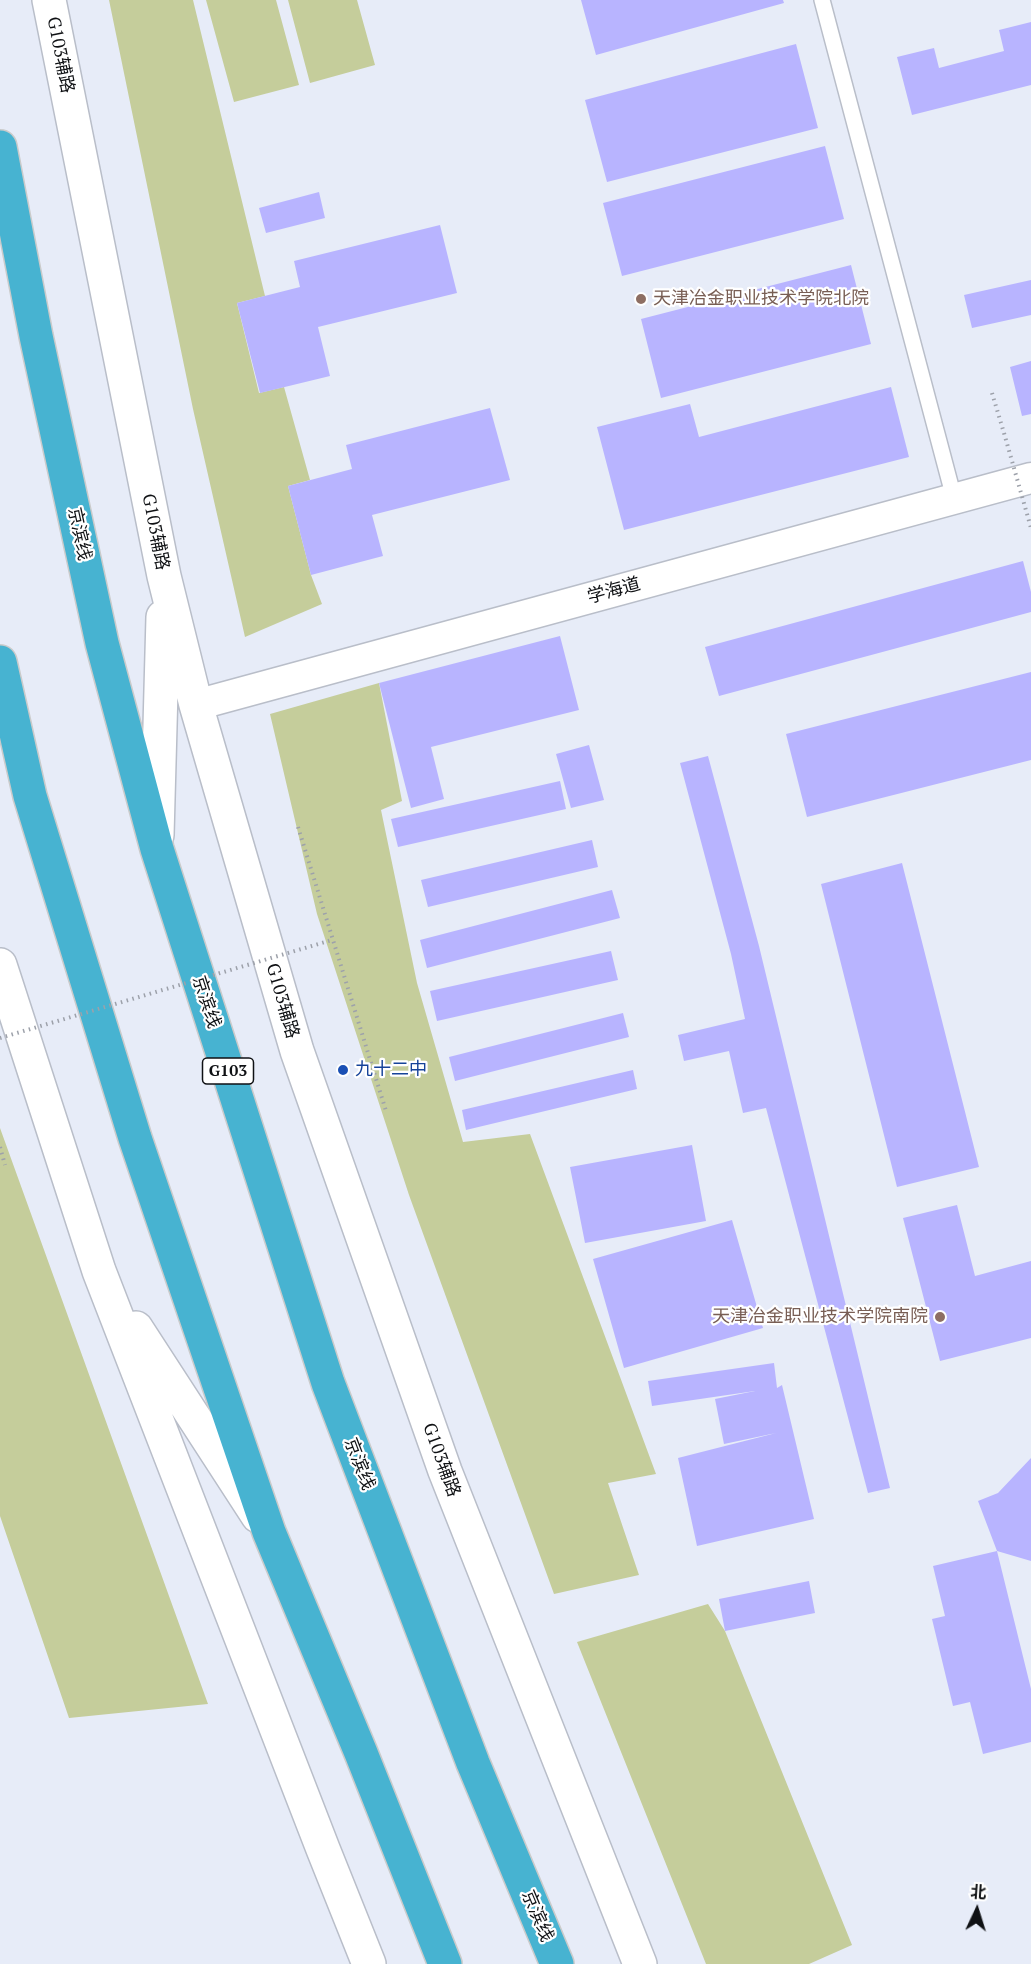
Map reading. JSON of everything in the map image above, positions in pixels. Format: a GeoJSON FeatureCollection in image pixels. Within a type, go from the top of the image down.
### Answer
{"type":"FeatureCollection","features":[{"type":"Feature","properties":{"kind":"highway","name":"京滨线"},"geometry":{"type":"LineString","coordinates":[[0,147],[36,336],[102,643],[157,849],[328,1383],[473,1763],[557,1964]]}},
{"type":"Feature","properties":{"kind":"highway"},"geometry":{"type":"LineString","coordinates":[[0,662],[30,796],[125,1104],[269,1532],[445,1964]]}},
{"type":"Feature","properties":{"kind":"street","name":"G103辅路"},"geometry":{"type":"LineString","coordinates":[[49,0],[164,576],[196,705],[297,1051],[445,1471],[640,1964]]}},
{"type":"Feature","properties":{"kind":"street","name":"学海道"},"geometry":{"type":"LineString","coordinates":[[196,705],[1031,478]]}},
{"type":"Feature","properties":{"kind":"street"},"geometry":{"type":"LineString","coordinates":[[157,849],[164,576]]}},
{"type":"Feature","properties":{"kind":"street"},"geometry":{"type":"LineString","coordinates":[[0,965],[99,1271],[369,1964]]}},
{"type":"Feature","properties":{"kind":"street"},"geometry":{"type":"LineString","coordinates":[[99,1271],[269,1532]]}},
{"type":"Feature","properties":{"kind":"lane"},"geometry":{"type":"LineString","coordinates":[[822,0],[954,498]]}},
{"type":"Feature","properties":{"kind":"path"},"geometry":{"type":"LineString","coordinates":[[992,393],[1031,528]]}},
{"type":"Feature","properties":{"kind":"path"},"geometry":{"type":"LineString","coordinates":[[298,827],[386,1111]]}},
{"type":"Feature","properties":{"kind":"path"},"geometry":{"type":"LineString","coordinates":[[0,1038],[332,940]]}},
{"type":"Feature","properties":{"kind":"path"},"geometry":{"type":"LineString","coordinates":[[0,1147],[5,1165]]}},
{"type":"Feature","properties":{"kind":"green space"},"geometry":{"type":"Polygon","coordinates":[[[109,0],[193,0],[265,296],[237,303],[259,393],[284,387],[310,480],[288,486],[311,575],[322,604],[245,637],[193,409],[109,0]]]}},
{"type":"Feature","properties":{"kind":"green space"},"geometry":{"type":"Polygon","coordinates":[[[206,0],[276,0],[299,85],[234,102],[206,0]]]}},
{"type":"Feature","properties":{"kind":"green space"},"geometry":{"type":"Polygon","coordinates":[[[288,0],[357,0],[375,65],[310,83],[288,0]]]}},
{"type":"Feature","properties":{"kind":"green space"},"geometry":{"type":"Polygon","coordinates":[[[379,683],[402,801],[381,810],[417,983],[463,1142],[530,1134],[656,1474],[608,1483],[639,1575],[554,1594],[409,1195],[317,914],[270,714],[379,683]]]}},
{"type":"Feature","properties":{"kind":"green space"},"geometry":{"type":"Polygon","coordinates":[[[0,1128],[208,1704],[69,1718],[0,1516],[0,1128]]]}},
{"type":"Feature","properties":{"kind":"green space"},"geometry":{"type":"Polygon","coordinates":[[[708,1604],[725,1631],[852,1945],[809,1964],[706,1964],[577,1642],[708,1604]]]}},
{"type":"Feature","properties":{"kind":"building"},"geometry":{"type":"Polygon","coordinates":[[[581,0],[783,0],[784,3],[596,55],[581,0]]]}},
{"type":"Feature","properties":{"kind":"building"},"geometry":{"type":"Polygon","coordinates":[[[1031,22],[1031,85],[912,115],[897,57],[934,48],[939,68],[1004,51],[999,30],[1031,22]]]}},
{"type":"Feature","properties":{"kind":"building"},"geometry":{"type":"Polygon","coordinates":[[[796,44],[818,128],[607,182],[585,100],[796,44]]]}},
{"type":"Feature","properties":{"kind":"building"},"geometry":{"type":"Polygon","coordinates":[[[825,146],[844,219],[622,276],[603,203],[825,146]]]}},
{"type":"Feature","properties":{"kind":"building"},"geometry":{"type":"Polygon","coordinates":[[[319,192],[325,218],[266,233],[259,208],[319,192]]]}},
{"type":"Feature","properties":{"kind":"building"},"geometry":{"type":"Polygon","coordinates":[[[440,225],[457,293],[318,327],[330,376],[260,393],[237,303],[300,287],[294,261],[440,225]]]}},
{"type":"Feature","properties":{"kind":"building"},"geometry":{"type":"Polygon","coordinates":[[[851,265],[871,344],[661,398],[641,319],[851,265]]]}},
{"type":"Feature","properties":{"kind":"building"},"geometry":{"type":"Polygon","coordinates":[[[1031,280],[1031,315],[972,328],[964,295],[1031,280]]]}},
{"type":"Feature","properties":{"kind":"building"},"geometry":{"type":"Polygon","coordinates":[[[1031,361],[1031,414],[1022,416],[1010,367],[1031,361]]]}},
{"type":"Feature","properties":{"kind":"building"},"geometry":{"type":"Polygon","coordinates":[[[891,387],[909,457],[624,530],[597,427],[690,404],[699,437],[891,387]]]}},
{"type":"Feature","properties":{"kind":"building"},"geometry":{"type":"Polygon","coordinates":[[[490,408],[510,480],[372,515],[383,556],[311,575],[288,486],[352,469],[346,445],[490,408]]]}},
{"type":"Feature","properties":{"kind":"building"},"geometry":{"type":"Polygon","coordinates":[[[1023,561],[1031,592],[1031,612],[719,696],[705,647],[1023,561]]]}},
{"type":"Feature","properties":{"kind":"building"},"geometry":{"type":"Polygon","coordinates":[[[560,636],[579,710],[431,747],[444,799],[411,808],[379,683],[560,636]]]}},
{"type":"Feature","properties":{"kind":"building"},"geometry":{"type":"Polygon","coordinates":[[[1031,672],[1031,760],[807,817],[786,734],[1031,672]]]}},
{"type":"Feature","properties":{"kind":"building"},"geometry":{"type":"Polygon","coordinates":[[[589,745],[604,800],[571,808],[556,754],[589,745]]]}},
{"type":"Feature","properties":{"kind":"building"},"geometry":{"type":"Polygon","coordinates":[[[708,756],[759,946],[890,1488],[868,1493],[766,1108],[743,1113],[729,1051],[684,1061],[678,1035],[745,1019],[731,954],[680,763],[708,756]]]}},
{"type":"Feature","properties":{"kind":"building"},"geometry":{"type":"Polygon","coordinates":[[[560,781],[566,809],[398,847],[391,819],[560,781]]]}},
{"type":"Feature","properties":{"kind":"building"},"geometry":{"type":"Polygon","coordinates":[[[592,840],[598,867],[428,907],[421,880],[592,840]]]}},
{"type":"Feature","properties":{"kind":"building"},"geometry":{"type":"Polygon","coordinates":[[[902,863],[979,1167],[897,1187],[821,884],[902,863]]]}},
{"type":"Feature","properties":{"kind":"building"},"geometry":{"type":"Polygon","coordinates":[[[612,890],[620,918],[427,968],[420,940],[612,890]]]}},
{"type":"Feature","properties":{"kind":"building"},"geometry":{"type":"Polygon","coordinates":[[[611,951],[618,980],[437,1021],[430,991],[611,951]]]}},
{"type":"Feature","properties":{"kind":"building"},"geometry":{"type":"Polygon","coordinates":[[[623,1013],[629,1037],[455,1081],[449,1057],[623,1013]]]}},
{"type":"Feature","properties":{"kind":"building"},"geometry":{"type":"Polygon","coordinates":[[[633,1070],[637,1089],[466,1130],[462,1110],[633,1070]]]}},
{"type":"Feature","properties":{"kind":"building"},"geometry":{"type":"Polygon","coordinates":[[[692,1145],[706,1221],[585,1243],[570,1167],[692,1145]]]}},
{"type":"Feature","properties":{"kind":"building"},"geometry":{"type":"Polygon","coordinates":[[[957,1205],[975,1276],[1031,1261],[1031,1338],[940,1361],[903,1218],[957,1205]]]}},
{"type":"Feature","properties":{"kind":"building"},"geometry":{"type":"Polygon","coordinates":[[[732,1220],[763,1328],[624,1368],[593,1259],[732,1220]]]}},
{"type":"Feature","properties":{"kind":"building"},"geometry":{"type":"Polygon","coordinates":[[[774,1363],[777,1388],[782,1385],[814,1519],[697,1546],[678,1458],[776,1433],[724,1444],[715,1399],[755,1391],[652,1406],[648,1381],[774,1363]]]}},
{"type":"Feature","properties":{"kind":"building"},"geometry":{"type":"Polygon","coordinates":[[[1031,1458],[1031,1561],[997,1551],[978,1501],[998,1493],[1031,1458]]]}},
{"type":"Feature","properties":{"kind":"building"},"geometry":{"type":"Polygon","coordinates":[[[997,1551],[1031,1689],[1031,1742],[983,1754],[970,1702],[953,1706],[932,1619],[945,1616],[933,1566],[997,1551]]]}},
{"type":"Feature","properties":{"kind":"building"},"geometry":{"type":"Polygon","coordinates":[[[809,1581],[815,1613],[725,1631],[719,1599],[809,1581]]]}},
{"type":"Feature","properties":{"kind":"place","name":"天津冶金职业技术学院北院"},"geometry":{"type":"Point","coordinates":[641,299]}},
{"type":"Feature","properties":{"kind":"place","name":"九十二中"},"geometry":{"type":"Point","coordinates":[343,1070]}},
{"type":"Feature","properties":{"kind":"place","name":"天津冶金职业技术学院南院"},"geometry":{"type":"Point","coordinates":[940,1317]}}]}
